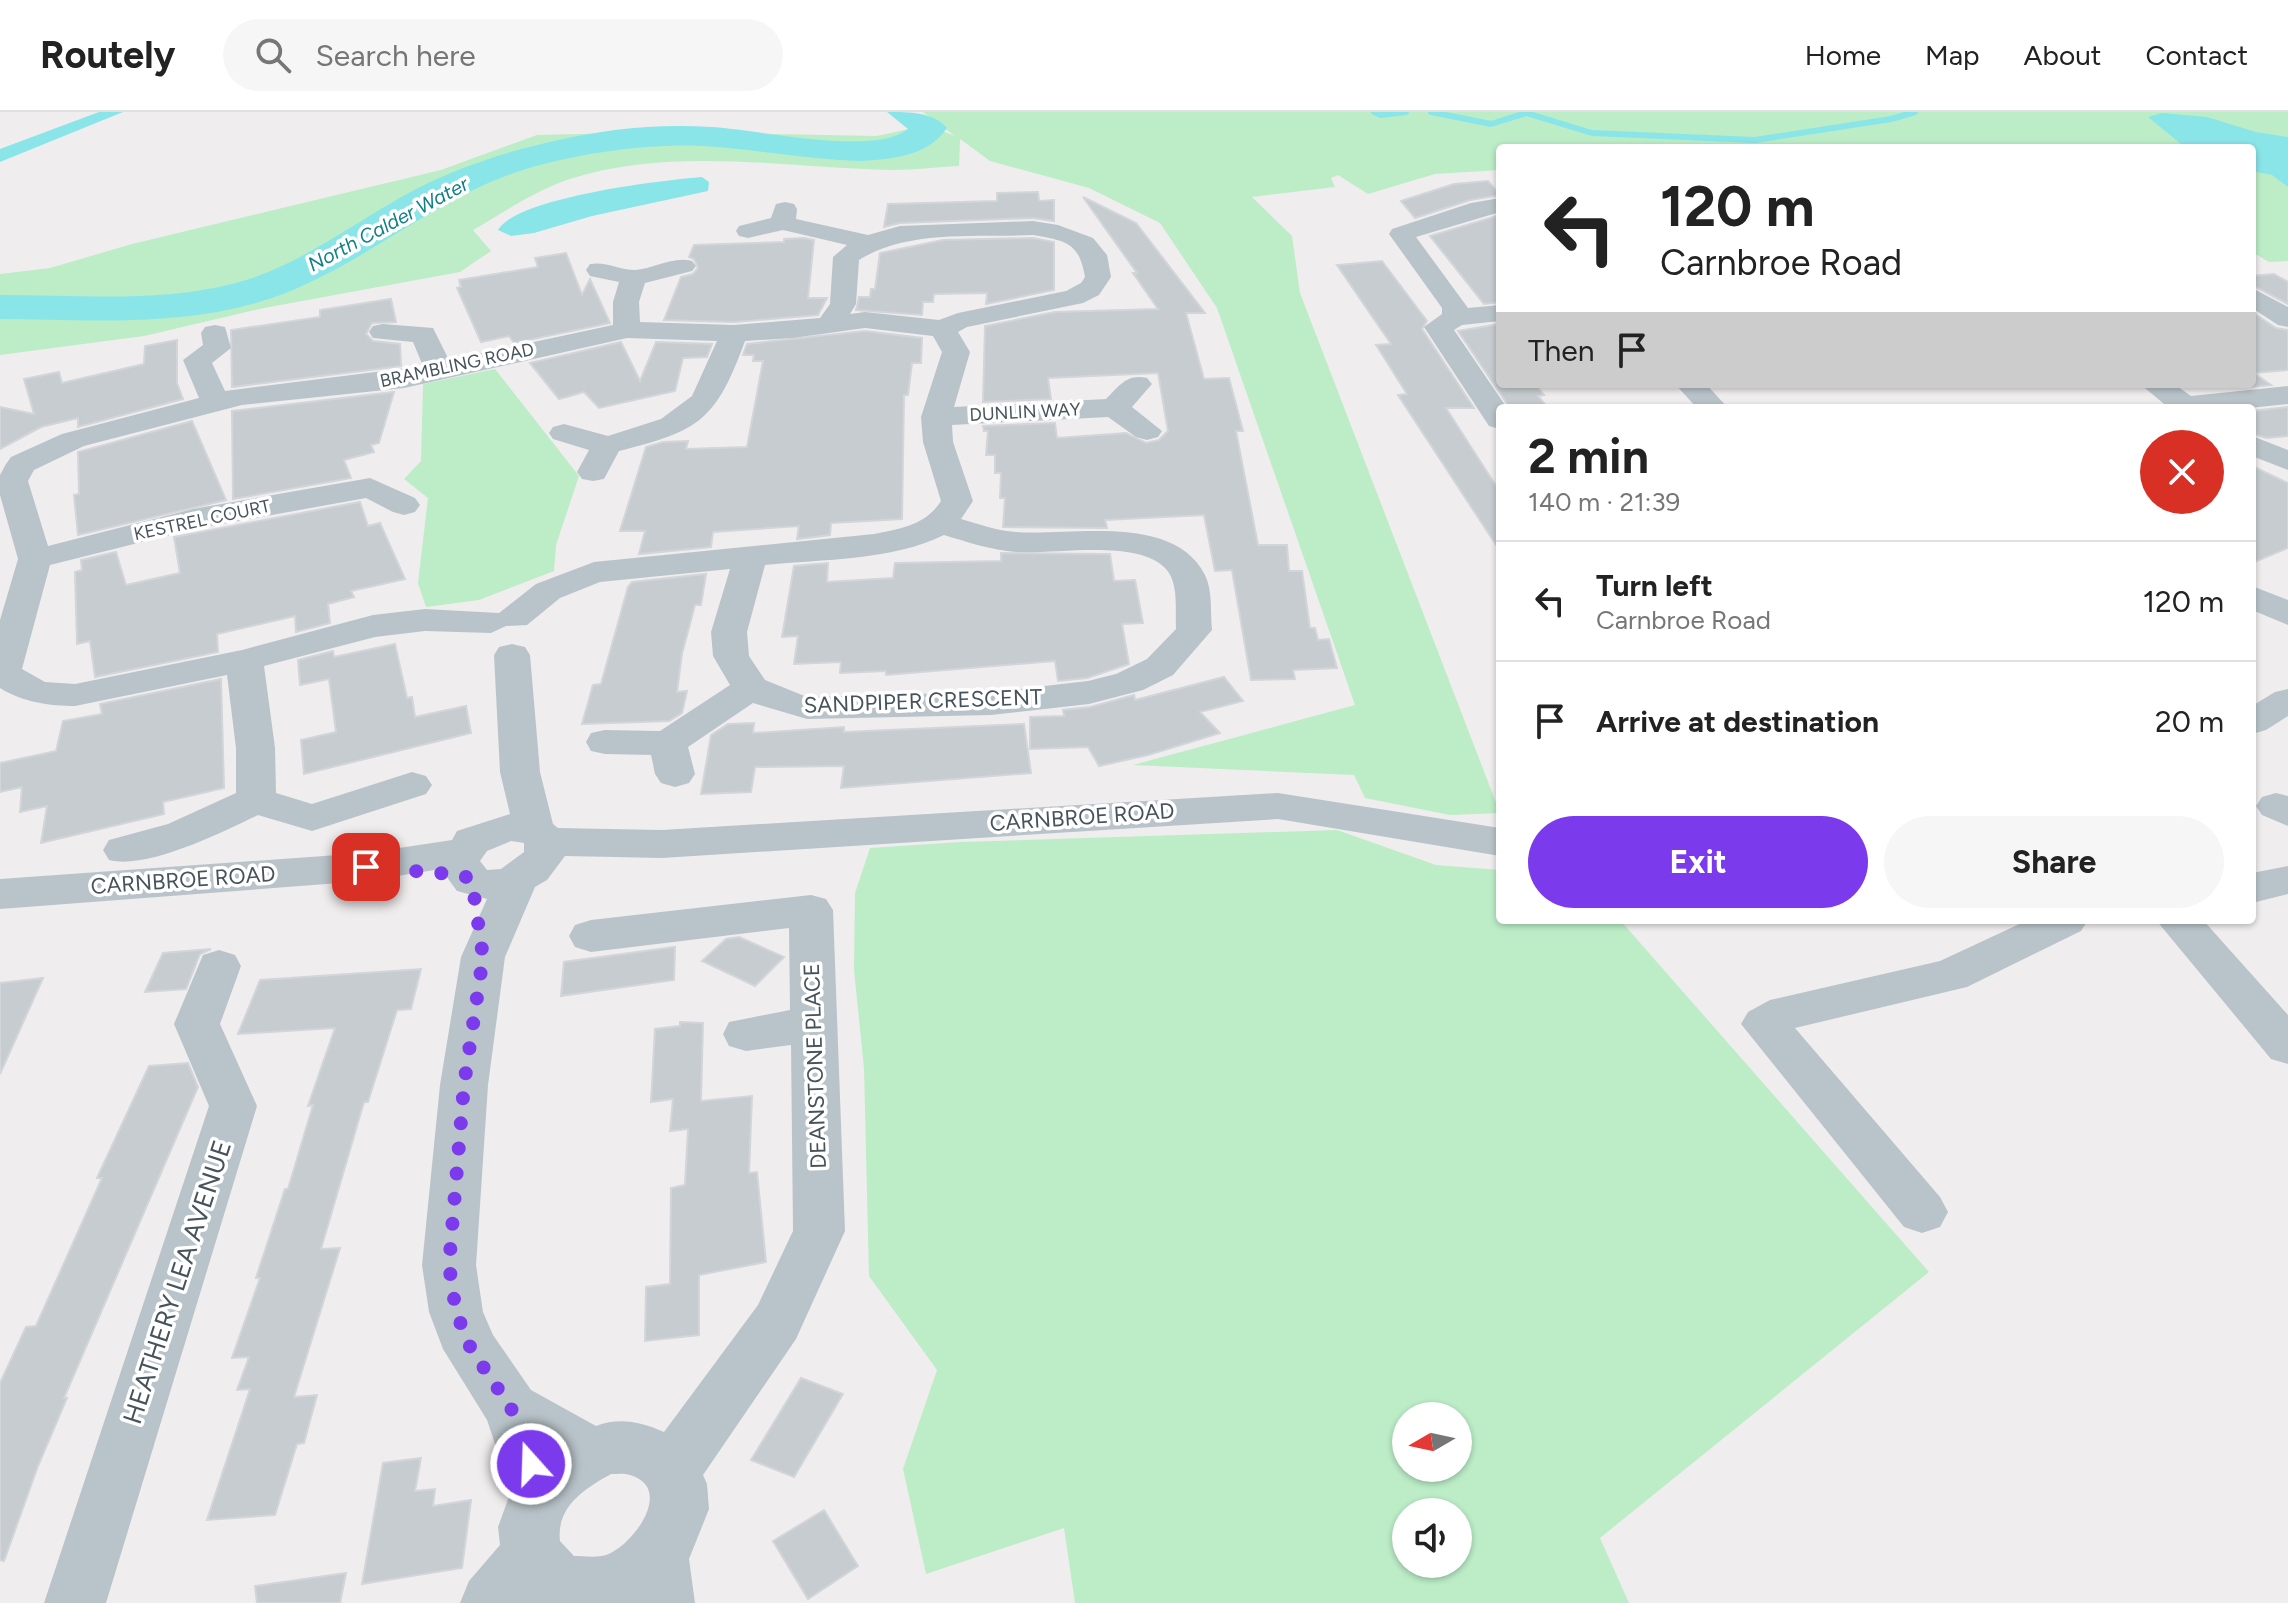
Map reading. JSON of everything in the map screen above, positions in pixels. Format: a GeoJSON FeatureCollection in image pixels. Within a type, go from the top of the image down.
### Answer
{"type":"FeatureCollection","features":[{"type":"Feature","properties":{"kind":"street"},"geometry":{"type":"LineString","coordinates":[[1456,317],[1455,308],[1401,234],[1496,206]]}},
{"type":"Feature","properties":{"kind":"street"},"geometry":{"type":"LineString","coordinates":[[748,231],[784,216],[869,243]]}},
{"type":"Feature","properties":{"kind":"street"},"geometry":{"type":"LineString","coordinates":[[505,627],[603,586],[644,565],[899,540],[941,524],[957,501],[938,442],[936,417],[956,352],[943,329],[958,321],[1074,297],[1090,289],[1098,277],[1094,255],[1084,243],[1058,232],[1033,228],[900,233],[869,243],[846,257],[843,304],[830,323]]}},
{"type":"Feature","properties":{"kind":"street"},"geometry":{"type":"LineString","coordinates":[[599,270],[634,278],[683,266]]}},
{"type":"Feature","properties":{"kind":"street"},"geometry":{"type":"LineString","coordinates":[[627,330],[626,302],[634,278]]}},
{"type":"Feature","properties":{"kind":"street"},"geometry":{"type":"LineString","coordinates":[[2256,299],[2288,319]]}},
{"type":"Feature","properties":{"kind":"street"},"geometry":{"type":"LineString","coordinates":[[1496,313],[1456,317],[1438,327],[1496,414]]}},
{"type":"Feature","properties":{"kind":"street","name":"BRAMBLING ROAD"},"geometry":{"type":"LineString","coordinates":[[35,559],[12,481],[11,462],[73,440],[241,396],[404,379],[627,330],[734,333],[793,330],[865,320],[943,329]]}},
{"type":"Feature","properties":{"kind":"street"},"geometry":{"type":"LineString","coordinates":[[383,332],[423,334],[440,372]]}},
{"type":"Feature","properties":{"kind":"street"},"geometry":{"type":"LineString","coordinates":[[215,333],[217,348],[197,360],[216,403]]}},
{"type":"Feature","properties":{"kind":"street"},"geometry":{"type":"LineString","coordinates":[[564,433],[600,459],[681,422],[705,400],[734,333]]}},
{"type":"Feature","properties":{"kind":"street"},"geometry":{"type":"LineString","coordinates":[[1137,384],[1114,408],[1147,431]]}},
{"type":"Feature","properties":{"kind":"street"},"geometry":{"type":"LineString","coordinates":[[1694,388],[1709,404]]}},
{"type":"Feature","properties":{"kind":"street"},"geometry":{"type":"LineString","coordinates":[[2160,388],[2182,404]]}},
{"type":"Feature","properties":{"kind":"street"},"geometry":{"type":"LineString","coordinates":[[2212,404],[2288,395]]}},
{"type":"Feature","properties":{"kind":"street","name":"DUNLIN WAY"},"geometry":{"type":"LineString","coordinates":[[936,417],[1114,408]]}},
{"type":"Feature","properties":{"kind":"street"},"geometry":{"type":"LineString","coordinates":[[2256,447],[2288,461]]}},
{"type":"Feature","properties":{"kind":"street"},"geometry":{"type":"LineString","coordinates":[[392,461],[370,488],[404,505]]}},
{"type":"Feature","properties":{"kind":"street","name":"KESTREL COURT"},"geometry":{"type":"LineString","coordinates":[[35,559],[193,519],[370,488]]}},
{"type":"Feature","properties":{"kind":"street","name":"SANDPIPER CRESCENT"},"geometry":{"type":"LineString","coordinates":[[751,688],[778,701],[807,708],[1018,702],[1112,688],[1161,667],[1194,630],[1188,575],[1176,561],[1158,549],[1098,540],[1016,543],[941,524]]}},
{"type":"Feature","properties":{"kind":"street"},"geometry":{"type":"LineString","coordinates":[[605,742],[672,758],[751,688],[731,656],[729,632],[751,555]]}},
{"type":"Feature","properties":{"kind":"street"},"geometry":{"type":"LineString","coordinates":[[35,559],[3,672],[16,683],[54,695],[75,695],[245,660],[373,626],[505,627],[541,637],[532,646],[512,655],[520,772],[483,957],[464,1085],[449,1265],[456,1312],[471,1349],[511,1408],[541,1492]]}},
{"type":"Feature","properties":{"kind":"street"},"geometry":{"type":"LineString","coordinates":[[2256,592],[2288,576]]}},
{"type":"Feature","properties":{"kind":"street"},"geometry":{"type":"LineString","coordinates":[[2256,596],[2288,614]]}},
{"type":"Feature","properties":{"kind":"street"},"geometry":{"type":"LineString","coordinates":[[245,660],[246,689],[260,774],[255,800]]}},
{"type":"Feature","properties":{"kind":"street"},"geometry":{"type":"LineString","coordinates":[[2256,720],[2288,700]]}},
{"type":"Feature","properties":{"kind":"street"},"geometry":{"type":"LineString","coordinates":[[124,850],[182,834],[255,800],[312,818],[412,785]]}},
{"type":"Feature","properties":{"kind":"street","name":"CARNBROE ROAD"},"geometry":{"type":"LineString","coordinates":[[0,894],[662,844],[1278,806],[1334,812],[1496,842]]}},
{"type":"Feature","properties":{"kind":"street"},"geometry":{"type":"LineString","coordinates":[[2256,887],[2288,880]]}},
{"type":"Feature","properties":{"kind":"street","name":"DEANSTONE PLACE"},"geometry":{"type":"LineString","coordinates":[[591,936],[811,910],[819,1231],[777,1322],[713,1414],[633,1457]]}},
{"type":"Feature","properties":{"kind":"street"},"geometry":{"type":"LineString","coordinates":[[1922,1212],[1764,1024],[1786,1012],[1951,975],[2058,924]]}},
{"type":"Feature","properties":{"kind":"street"},"geometry":{"type":"LineString","coordinates":[[2181,924],[2288,1046]]}},
{"type":"Feature","properties":{"kind":"street","name":"HEATHERY LEA AVENUE"},"geometry":{"type":"LineString","coordinates":[[75,1603],[233,1106],[197,1024],[219,966]]}},
{"type":"Feature","properties":{"kind":"street"},"geometry":{"type":"LineString","coordinates":[[746,1034],[814,1024]]}},
{"type":"Feature","properties":{"kind":"street"},"geometry":{"type":"LineString","coordinates":[[491,1603],[599,1585],[675,1529],[680,1499],[633,1457],[511,1408]]}},
{"type":"Feature","properties":{"kind":"street"},"geometry":{"type":"LineString","coordinates":[[599,1585],[529,1527],[541,1492],[557,1474],[633,1457]]}},
{"type":"Feature","properties":{"kind":"green space"},"geometry":{"type":"Polygon","coordinates":[[[923,112],[2288,112],[2288,261],[2269,262],[2256,254],[2256,144],[1496,144],[1496,170],[1435,174],[1368,194],[1338,175],[1331,178],[1335,187],[1252,197],[1292,236],[1300,293],[1496,803],[1496,813],[1450,815],[1365,798],[1354,775],[1133,765],[1355,705],[1217,308],[1160,223],[1089,188],[990,161],[960,139],[959,166],[892,170],[689,161],[609,169],[545,189],[473,230],[491,251],[460,272],[264,308],[144,336],[0,355],[0,274],[50,268],[132,244],[441,170],[537,135],[663,132],[877,136],[927,125],[955,136],[923,112]]]}},
{"type":"Feature","properties":{"kind":"green space"},"geometry":{"type":"Polygon","coordinates":[[[495,369],[579,476],[556,545],[554,571],[479,600],[426,607],[418,583],[428,498],[404,479],[421,461],[423,384],[495,369]]]}},
{"type":"Feature","properties":{"kind":"green space"},"geometry":{"type":"Polygon","coordinates":[[[1337,830],[1436,865],[1496,870],[1496,924],[1624,924],[1929,1272],[1600,1538],[1629,1603],[1075,1603],[1064,1528],[926,1574],[903,1469],[937,1370],[869,1276],[864,1068],[854,970],[855,893],[870,848],[961,842],[1337,830]]]}},
{"type":"Feature","properties":{"kind":"water"},"geometry":{"type":"Polygon","coordinates":[[[99,112],[123,112],[0,162],[0,149],[99,112]]]}},
{"type":"Feature","properties":{"kind":"water"},"geometry":{"type":"Polygon","coordinates":[[[2162,113],[2207,117],[2256,132],[2288,137],[2288,187],[2272,175],[2256,172],[2256,144],[2181,144],[2148,117],[2162,113]]]}},
{"type":"Feature","properties":{"kind":"water"},"geometry":{"type":"Polygon","coordinates":[[[702,177],[709,182],[708,191],[592,216],[534,233],[511,236],[498,230],[511,218],[561,200],[626,186],[702,177]]]}},
{"type":"Feature","properties":{"kind":"building"},"geometry":{"type":"Polygon","coordinates":[[[1488,181],[1496,190],[1496,196],[1470,200],[1415,218],[1401,201],[1454,184],[1488,181]]]}},
{"type":"Feature","properties":{"kind":"building"},"geometry":{"type":"Polygon","coordinates":[[[1038,192],[1039,201],[1054,200],[1054,221],[1033,218],[900,223],[884,227],[888,204],[997,201],[997,193],[1038,192]]]}},
{"type":"Feature","properties":{"kind":"building"},"geometry":{"type":"Polygon","coordinates":[[[1083,197],[1136,223],[1205,313],[1186,313],[1204,379],[1229,378],[1243,431],[1236,431],[1258,545],[1287,545],[1289,571],[1302,571],[1310,628],[1315,628],[1318,640],[1329,639],[1337,668],[1293,670],[1295,679],[1251,680],[1232,570],[1215,571],[1204,515],[1105,520],[1107,528],[1003,527],[1005,498],[1000,498],[1001,473],[995,473],[995,455],[986,455],[988,431],[984,431],[983,426],[1055,423],[1057,438],[1126,433],[1146,443],[1159,440],[1168,431],[1158,373],[1048,378],[1051,399],[983,402],[985,326],[1055,312],[1158,309],[1133,273],[1137,273],[1083,197]]]}},
{"type":"Feature","properties":{"kind":"building"},"geometry":{"type":"Polygon","coordinates":[[[1496,216],[1496,302],[1484,304],[1430,236],[1496,216]]]}},
{"type":"Feature","properties":{"kind":"building"},"geometry":{"type":"Polygon","coordinates":[[[1033,238],[1054,242],[1054,290],[986,304],[987,293],[934,294],[933,302],[923,302],[922,315],[856,310],[859,297],[870,297],[871,289],[875,289],[880,253],[943,240],[1033,238]]]}},
{"type":"Feature","properties":{"kind":"building"},"geometry":{"type":"Polygon","coordinates":[[[784,239],[814,240],[808,298],[827,298],[818,315],[734,322],[664,320],[681,277],[693,274],[698,268],[694,259],[689,257],[694,245],[784,242],[784,239]]]}},
{"type":"Feature","properties":{"kind":"building"},"geometry":{"type":"Polygon","coordinates":[[[566,253],[582,295],[590,279],[610,323],[514,343],[509,336],[481,342],[457,288],[461,287],[459,280],[538,267],[535,258],[566,253]]]}},
{"type":"Feature","properties":{"kind":"building"},"geometry":{"type":"Polygon","coordinates":[[[1382,261],[1427,321],[1422,329],[1474,408],[1446,408],[1496,486],[1496,545],[1398,395],[1407,394],[1376,345],[1391,344],[1337,265],[1382,261]]]}},
{"type":"Feature","properties":{"kind":"building"},"geometry":{"type":"Polygon","coordinates":[[[2274,274],[2288,282],[2288,304],[2256,287],[2256,276],[2274,274]]]}},
{"type":"Feature","properties":{"kind":"building"},"geometry":{"type":"Polygon","coordinates":[[[391,299],[396,322],[372,323],[366,334],[373,341],[400,344],[401,366],[232,387],[231,330],[320,317],[320,310],[391,299]]]}},
{"type":"Feature","properties":{"kind":"building"},"geometry":{"type":"Polygon","coordinates":[[[2256,315],[2276,328],[2288,330],[2288,370],[2256,373],[2256,315]]]}},
{"type":"Feature","properties":{"kind":"building"},"geometry":{"type":"Polygon","coordinates":[[[1496,325],[1496,387],[1458,331],[1496,325]]]}},
{"type":"Feature","properties":{"kind":"building"},"geometry":{"type":"Polygon","coordinates":[[[865,331],[922,338],[921,363],[912,363],[908,395],[904,395],[902,519],[831,523],[830,535],[797,539],[799,526],[713,532],[711,547],[639,554],[645,531],[620,531],[646,447],[663,442],[688,441],[686,449],[747,447],[763,361],[753,361],[754,355],[743,355],[747,344],[865,331]]]}},
{"type":"Feature","properties":{"kind":"building"},"geometry":{"type":"Polygon","coordinates":[[[177,340],[177,383],[183,399],[78,427],[78,418],[41,427],[0,449],[0,407],[34,414],[24,379],[59,372],[62,383],[144,364],[145,346],[177,340]]]}},
{"type":"Feature","properties":{"kind":"building"},"geometry":{"type":"Polygon","coordinates":[[[621,342],[640,381],[656,342],[712,344],[707,357],[683,358],[675,391],[599,408],[584,392],[559,399],[530,363],[621,342]]]}},
{"type":"Feature","properties":{"kind":"building"},"geometry":{"type":"Polygon","coordinates":[[[2256,374],[2271,385],[2256,387],[2256,374]]]}},
{"type":"Feature","properties":{"kind":"building"},"geometry":{"type":"Polygon","coordinates":[[[1496,388],[1538,388],[1544,395],[1538,396],[1545,404],[1507,404],[1496,388]]]}},
{"type":"Feature","properties":{"kind":"building"},"geometry":{"type":"Polygon","coordinates":[[[394,392],[379,443],[371,445],[374,452],[344,460],[351,478],[233,499],[232,411],[394,392]]]}},
{"type":"Feature","properties":{"kind":"building"},"geometry":{"type":"Polygon","coordinates":[[[2288,407],[2288,436],[2266,438],[2256,434],[2256,411],[2288,407]]]}},
{"type":"Feature","properties":{"kind":"building"},"geometry":{"type":"Polygon","coordinates":[[[192,421],[226,500],[78,535],[74,495],[79,494],[78,452],[192,421]]]}},
{"type":"Feature","properties":{"kind":"building"},"geometry":{"type":"Polygon","coordinates":[[[2256,468],[2288,483],[2288,548],[2256,561],[2256,468]]]}},
{"type":"Feature","properties":{"kind":"building"},"geometry":{"type":"Polygon","coordinates":[[[360,502],[368,526],[380,523],[405,579],[351,591],[354,597],[328,604],[330,623],[296,632],[295,616],[217,634],[218,652],[95,677],[90,641],[77,644],[75,572],[82,570],[81,560],[116,552],[126,585],[180,573],[174,537],[360,502]]]}},
{"type":"Feature","properties":{"kind":"building"},"geometry":{"type":"Polygon","coordinates":[[[1001,553],[1110,554],[1114,581],[1135,580],[1143,623],[1122,624],[1129,664],[1087,678],[1058,681],[1055,661],[886,675],[886,671],[840,673],[841,662],[794,664],[798,636],[782,637],[794,566],[828,563],[827,582],[893,578],[895,563],[1001,561],[1001,553]]]}},
{"type":"Feature","properties":{"kind":"building"},"geometry":{"type":"Polygon","coordinates":[[[706,574],[701,605],[695,605],[682,654],[677,692],[687,691],[682,713],[669,721],[582,724],[593,685],[601,684],[632,582],[706,574]]]}},
{"type":"Feature","properties":{"kind":"building"},"geometry":{"type":"Polygon","coordinates":[[[395,644],[407,698],[412,697],[415,717],[466,706],[471,733],[304,774],[301,740],[336,732],[329,679],[300,685],[298,660],[333,651],[334,657],[395,644]]]}},
{"type":"Feature","properties":{"kind":"building"},"geometry":{"type":"Polygon","coordinates":[[[1224,677],[1243,701],[1200,712],[1220,733],[1099,766],[1088,747],[1030,749],[1030,717],[1064,716],[1063,710],[1090,707],[1134,695],[1135,700],[1224,677]]]}},
{"type":"Feature","properties":{"kind":"building"},"geometry":{"type":"Polygon","coordinates":[[[221,679],[224,788],[163,802],[164,814],[41,843],[47,806],[20,812],[22,787],[0,792],[0,763],[56,751],[63,721],[102,714],[100,704],[221,679]]]}},
{"type":"Feature","properties":{"kind":"building"},"geometry":{"type":"Polygon","coordinates":[[[754,723],[753,733],[844,727],[844,732],[1024,724],[1031,773],[841,788],[844,766],[755,767],[751,792],[701,794],[711,735],[728,724],[754,723]]]}},
{"type":"Feature","properties":{"kind":"building"},"geometry":{"type":"Polygon","coordinates":[[[739,937],[784,957],[755,986],[702,961],[726,939],[739,937]]]}},
{"type":"Feature","properties":{"kind":"building"},"geometry":{"type":"Polygon","coordinates":[[[675,947],[674,980],[561,996],[564,962],[675,947]]]}},
{"type":"Feature","properties":{"kind":"building"},"geometry":{"type":"Polygon","coordinates":[[[211,949],[200,954],[186,989],[145,992],[163,953],[211,949]]]}},
{"type":"Feature","properties":{"kind":"building"},"geometry":{"type":"Polygon","coordinates":[[[421,969],[411,1009],[397,1010],[368,1102],[364,1102],[321,1249],[340,1248],[294,1397],[317,1395],[304,1443],[297,1444],[275,1515],[207,1520],[250,1389],[237,1390],[249,1357],[232,1358],[260,1278],[256,1278],[285,1189],[288,1189],[313,1105],[308,1106],[335,1028],[238,1034],[260,980],[421,969]]]}},
{"type":"Feature","properties":{"kind":"building"},"geometry":{"type":"Polygon","coordinates":[[[43,978],[0,1074],[0,983],[43,978]]]}},
{"type":"Feature","properties":{"kind":"building"},"geometry":{"type":"Polygon","coordinates":[[[680,1022],[703,1023],[701,1101],[752,1096],[749,1173],[757,1172],[766,1262],[699,1275],[699,1335],[645,1341],[646,1287],[670,1284],[671,1188],[685,1185],[688,1129],[670,1131],[673,1099],[651,1102],[655,1029],[680,1026],[680,1022]]]}},
{"type":"Feature","properties":{"kind":"building"},"geometry":{"type":"Polygon","coordinates":[[[188,1063],[198,1087],[64,1398],[67,1398],[38,1466],[4,1561],[0,1560],[0,1383],[26,1327],[36,1326],[102,1178],[97,1178],[149,1066],[188,1063]]]}},
{"type":"Feature","properties":{"kind":"building"},"geometry":{"type":"Polygon","coordinates":[[[801,1378],[843,1394],[794,1477],[751,1460],[801,1378]]]}},
{"type":"Feature","properties":{"kind":"building"},"geometry":{"type":"Polygon","coordinates":[[[421,1458],[415,1491],[435,1489],[433,1506],[471,1500],[462,1568],[362,1584],[383,1463],[421,1458]]]}},
{"type":"Feature","properties":{"kind":"building"},"geometry":{"type":"Polygon","coordinates":[[[824,1510],[858,1566],[808,1599],[773,1541],[824,1510]]]}},
{"type":"Feature","properties":{"kind":"building"},"geometry":{"type":"Polygon","coordinates":[[[346,1573],[340,1603],[257,1603],[255,1586],[346,1573]]]}},
{"type":"Feature","properties":{"kind":"waterway","name":"North Calder Water"},"geometry":{"type":"LineString","coordinates":[[0,307],[140,307],[214,300],[247,293],[302,270],[456,183],[526,158],[614,141],[672,136],[715,137],[830,150],[891,148],[914,141],[930,128],[904,112]]}},
{"type":"Feature","properties":{"kind":"waterway"},"geometry":{"type":"LineString","coordinates":[[1374,112],[1381,115],[1406,112]]}},
{"type":"Feature","properties":{"kind":"waterway"},"geometry":{"type":"LineString","coordinates":[[1431,112],[1491,124],[1526,113],[1592,133],[1755,140],[1891,119],[1915,112]]}},
{"type":"Feature","properties":{"kind":"route"},"geometry":{"type":"LineString","coordinates":[[366,867],[463,875],[472,881],[483,957],[464,1085],[449,1265],[456,1312],[471,1349],[511,1408],[531,1464]]}}]}
